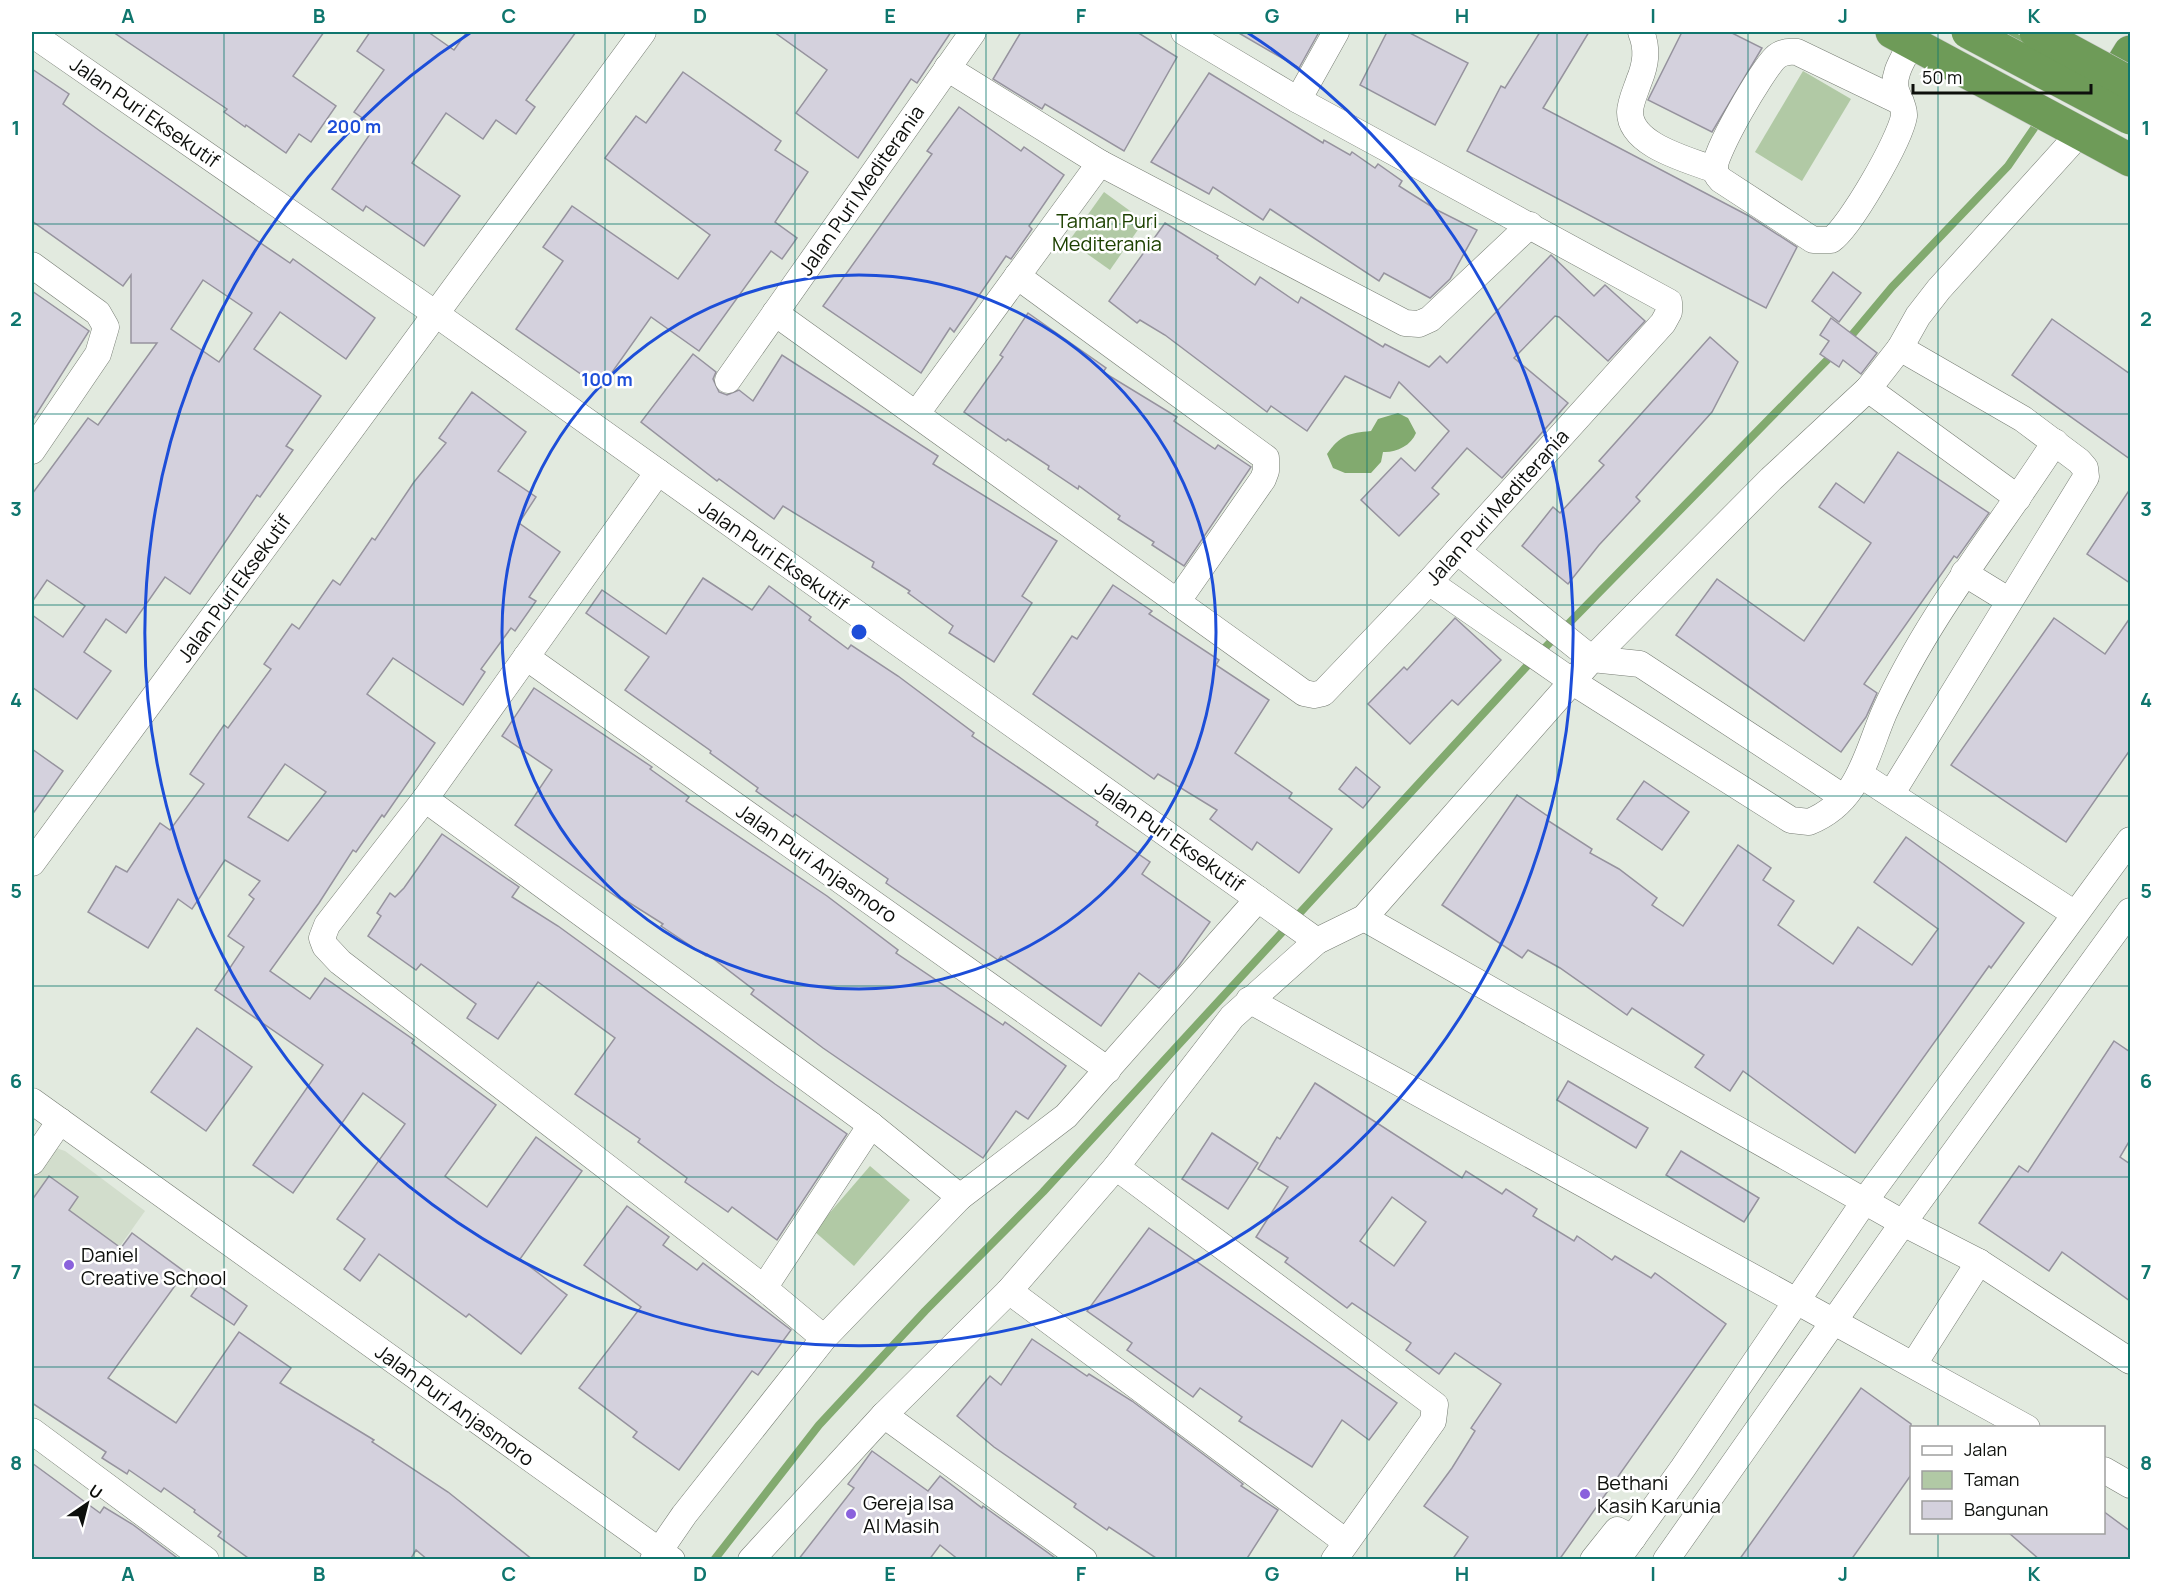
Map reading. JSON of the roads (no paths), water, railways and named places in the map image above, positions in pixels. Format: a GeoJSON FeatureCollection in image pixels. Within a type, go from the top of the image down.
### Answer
{"type":"FeatureCollection","features":[{"type":"Feature","properties":{"kind":"highway"},"geometry":{"type":"LineString","coordinates":[[1968,32],[2130,118]]}},
{"type":"Feature","properties":{"kind":"highway"},"geometry":{"type":"LineString","coordinates":[[2036,32],[2128,66],[2079,124]]}},
{"type":"Feature","properties":{"kind":"highway"},"geometry":{"type":"LineString","coordinates":[[1902,37],[2024,102],[2079,124],[2130,160]]}},
{"type":"Feature","properties":{"kind":"street","name":"Jalan Puri Eksekutif"},"geometry":{"type":"LineString","coordinates":[[32,863],[643,32]]}},
{"type":"Feature","properties":{"kind":"street","name":"Jalan Puri Mediterania"},"geometry":{"type":"LineString","coordinates":[[728,380],[973,32]]}},
{"type":"Feature","properties":{"kind":"street","name":"Jalan Puri Mediterania"},"geometry":{"type":"LineString","coordinates":[[775,313],[1304,693],[1314,695],[1323,693],[1429,582],[1663,323],[1669,312],[1667,298],[1298,100],[1184,32]]}},
{"type":"Feature","properties":{"kind":"street"},"geometry":{"type":"LineString","coordinates":[[1298,100],[1336,32]]}},
{"type":"Feature","properties":{"kind":"street"},"geometry":{"type":"LineString","coordinates":[[1641,32],[1647,56],[1630,112],[1633,122],[1640,134],[1658,148],[1715,170]]}},
{"type":"Feature","properties":{"kind":"street","name":"Jalan Puri Eksekutif"},"geometry":{"type":"LineString","coordinates":[[32,34],[436,314],[1317,941]]}},
{"type":"Feature","properties":{"kind":"street"},"geometry":{"type":"LineString","coordinates":[[1901,102],[1797,52],[1786,52],[1775,58],[1756,85],[1716,161],[1715,170],[1721,180],[1813,240],[1828,241],[1837,236],[1852,216],[1888,154],[1903,119],[1901,102],[1896,79],[1902,37]]}},
{"type":"Feature","properties":{"kind":"street"},"geometry":{"type":"LineString","coordinates":[[947,68],[1100,162],[1406,323],[1424,322],[1436,315],[1530,225]]}},
{"type":"Feature","properties":{"kind":"street"},"geometry":{"type":"LineString","coordinates":[[752,1560],[884,1415],[1010,1292],[1116,1167],[1232,1017],[1317,941],[1364,918],[1592,660],[1771,479],[1868,389],[1900,348],[1918,316],[1939,289],[2079,124]]}},
{"type":"Feature","properties":{"kind":"street"},"geometry":{"type":"LineString","coordinates":[[917,413],[1100,162]]}},
{"type":"Feature","properties":{"kind":"street"},"geometry":{"type":"LineString","coordinates":[[32,265],[98,313],[106,327],[98,354],[34,443]]}},
{"type":"Feature","properties":{"kind":"street"},"geometry":{"type":"LineString","coordinates":[[1017,276],[1266,458],[1263,480],[1177,602]]}},
{"type":"Feature","properties":{"kind":"street"},"geometry":{"type":"LineString","coordinates":[[1892,793],[2008,600],[2086,477],[2085,468],[2079,461],[2023,419],[1900,348]]}},
{"type":"Feature","properties":{"kind":"street"},"geometry":{"type":"LineString","coordinates":[[1868,389],[2018,498]]}},
{"type":"Feature","properties":{"kind":"street"},"geometry":{"type":"LineString","coordinates":[[1429,582],[1573,682],[1791,820],[1804,823],[1817,819],[1843,797],[1861,775],[1901,676],[1964,573],[2055,442]]}},
{"type":"Feature","properties":{"kind":"street"},"geometry":{"type":"LineString","coordinates":[[658,472],[425,799],[327,925],[322,938],[325,946],[340,962],[764,1288],[825,1338]]}},
{"type":"Feature","properties":{"kind":"street"},"geometry":{"type":"LineString","coordinates":[[1456,551],[1592,660],[1640,664],[1843,797]]}},
{"type":"Feature","properties":{"kind":"street"},"geometry":{"type":"LineString","coordinates":[[1964,573],[2008,600]]}},
{"type":"Feature","properties":{"kind":"street","name":"Jalan Puri Anjasmoro"},"geometry":{"type":"LineString","coordinates":[[526,657],[1108,1070]]}},
{"type":"Feature","properties":{"kind":"street"},"geometry":{"type":"LineString","coordinates":[[1861,775],[2075,914]]}},
{"type":"Feature","properties":{"kind":"street"},"geometry":{"type":"LineString","coordinates":[[425,799],[871,1125],[960,1197]]}},
{"type":"Feature","properties":{"kind":"street"},"geometry":{"type":"LineString","coordinates":[[1617,1560],[1683,1468],[1864,1202],[2130,840]]}},
{"type":"Feature","properties":{"kind":"street","name":"Jalan Puri Anjasmoro"},"geometry":{"type":"LineString","coordinates":[[32,1101],[661,1557],[684,1515],[825,1338],[960,1197],[1065,1116],[1263,902]]}},
{"type":"Feature","properties":{"kind":"street"},"geometry":{"type":"LineString","coordinates":[[1666,1560],[1903,1223],[2130,911]]}},
{"type":"Feature","properties":{"kind":"street"},"geometry":{"type":"LineString","coordinates":[[1364,918],[1864,1202],[1979,1262],[2130,1361]]}},
{"type":"Feature","properties":{"kind":"street"},"geometry":{"type":"LineString","coordinates":[[1249,1000],[2023,1426]]}},
{"type":"Feature","properties":{"kind":"street"},"geometry":{"type":"LineString","coordinates":[[32,1162],[60,1121]]}},
{"type":"Feature","properties":{"kind":"street"},"geometry":{"type":"LineString","coordinates":[[764,1288],[871,1125]]}},
{"type":"Feature","properties":{"kind":"street"},"geometry":{"type":"LineString","coordinates":[[1010,1292],[1340,1551],[1433,1421],[1435,1405],[1116,1167]]}},
{"type":"Feature","properties":{"kind":"street"},"geometry":{"type":"LineString","coordinates":[[1914,1364],[1979,1262]]}},
{"type":"Feature","properties":{"kind":"street"},"geometry":{"type":"LineString","coordinates":[[884,1415],[1084,1560]]}},
{"type":"Feature","properties":{"kind":"street"},"geometry":{"type":"LineString","coordinates":[[32,1431],[206,1560]]}},
{"type":"Feature","properties":{"kind":"street"},"geometry":{"type":"LineString","coordinates":[[1683,1468],[1716,1492]]}},
{"type":"Feature","properties":{"kind":"street"},"geometry":{"type":"LineString","coordinates":[[2105,1471],[2130,1485]]}},
{"type":"Feature","properties":{"kind":"street"},"geometry":{"type":"LineString","coordinates":[[1593,1560],[1617,1530],[1633,1538]]}},
{"type":"Feature","properties":{"kind":"waterway"},"geometry":{"type":"LineString","coordinates":[[2005,32],[2029,44]]}},
{"type":"Feature","properties":{"kind":"waterway"},"geometry":{"type":"LineString","coordinates":[[1846,342],[1892,287],[2008,166],[2039,121]]}},
{"type":"Feature","properties":{"kind":"waterway"},"geometry":{"type":"LineString","coordinates":[[714,1560],[819,1425],[925,1311],[1043,1192],[1527,666],[1835,352]]}},
{"type":"Feature","properties":{"kind":"place","name":"Daniel Creative School"},"geometry":{"type":"Point","coordinates":[69,1265]}},
{"type":"Feature","properties":{"kind":"place","name":"Bethani Kasih Karunia"},"geometry":{"type":"Point","coordinates":[1585,1494]}},
{"type":"Feature","properties":{"kind":"place","name":"Gereja Isa Al Masih"},"geometry":{"type":"Point","coordinates":[851,1514]}},
{"type":"Feature","properties":{"kind":"park label","name":"Taman Puri Mediterania"},"geometry":{"type":"Point","coordinates":[1107,232]}}]}
